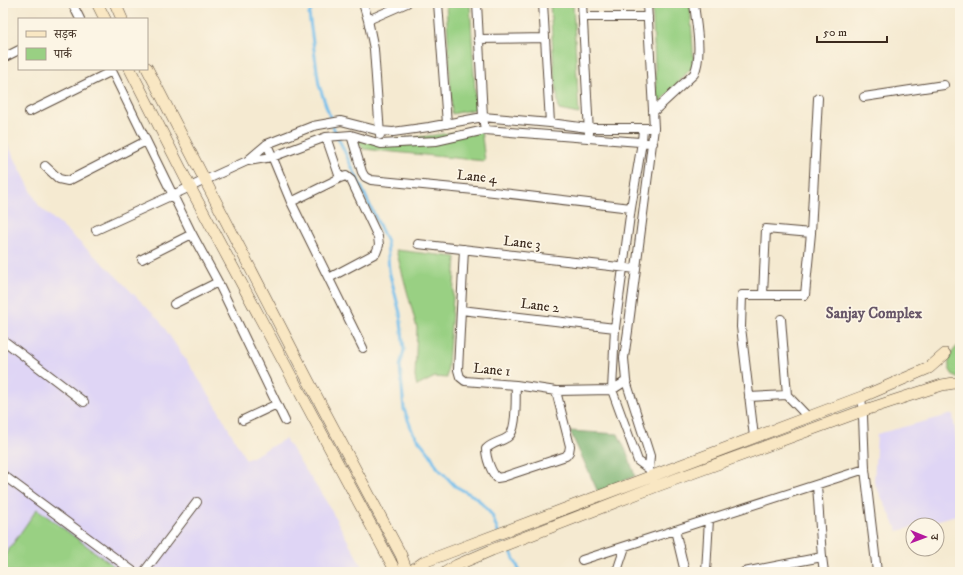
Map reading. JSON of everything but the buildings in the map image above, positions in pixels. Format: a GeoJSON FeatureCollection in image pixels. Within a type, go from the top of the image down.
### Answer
{"type":"FeatureCollection","features":[{"type":"Feature","properties":{"kind":"main road"},"geometry":{"type":"LineString","coordinates":[[97,3],[104,18]]}},
{"type":"Feature","properties":{"kind":"main road"},"geometry":{"type":"LineString","coordinates":[[114,3],[122,18]]}},
{"type":"Feature","properties":{"kind":"main road"},"geometry":{"type":"LineString","coordinates":[[131,70],[190,188],[407,571]]}},
{"type":"Feature","properties":{"kind":"main road"},"geometry":{"type":"LineString","coordinates":[[148,70],[309,382],[401,555],[407,571]]}},
{"type":"Feature","properties":{"kind":"main road"},"geometry":{"type":"LineString","coordinates":[[407,571],[424,562],[488,539],[650,472],[754,438],[861,397],[929,368],[945,354]]}},
{"type":"Feature","properties":{"kind":"main road"},"geometry":{"type":"LineString","coordinates":[[446,572],[457,565],[492,550],[655,487],[862,411],[936,387],[954,383]]}},
{"type":"Feature","properties":{"kind":"street"},"geometry":{"type":"LineString","coordinates":[[72,3],[80,18]]}},
{"type":"Feature","properties":{"kind":"street"},"geometry":{"type":"LineString","coordinates":[[363,3],[374,49],[381,144]]}},
{"type":"Feature","properties":{"kind":"street"},"geometry":{"type":"LineString","coordinates":[[368,20],[407,3]]}},
{"type":"Feature","properties":{"kind":"street"},"geometry":{"type":"LineString","coordinates":[[438,3],[447,124]]}},
{"type":"Feature","properties":{"kind":"street"},"geometry":{"type":"LineString","coordinates":[[476,3],[482,117],[485,130]]}},
{"type":"Feature","properties":{"kind":"street"},"geometry":{"type":"LineString","coordinates":[[543,3],[550,123]]}},
{"type":"Feature","properties":{"kind":"street"},"geometry":{"type":"LineString","coordinates":[[582,3],[589,138]]}},
{"type":"Feature","properties":{"kind":"street"},"geometry":{"type":"LineString","coordinates":[[647,3],[654,128],[624,358],[626,380],[650,456],[650,472],[655,487]]}},
{"type":"Feature","properties":{"kind":"street"},"geometry":{"type":"LineString","coordinates":[[653,112],[694,74],[697,67],[698,57],[694,3]]}},
{"type":"Feature","properties":{"kind":"street"},"geometry":{"type":"LineString","coordinates":[[583,17],[648,17]]}},
{"type":"Feature","properties":{"kind":"street"},"geometry":{"type":"LineString","coordinates":[[478,38],[544,38]]}},
{"type":"Feature","properties":{"kind":"street"},"geometry":{"type":"LineString","coordinates":[[5,57],[18,50]]}},
{"type":"Feature","properties":{"kind":"street"},"geometry":{"type":"LineString","coordinates":[[29,112],[111,70],[192,234],[218,282],[285,421]]}},
{"type":"Feature","properties":{"kind":"street"},"geometry":{"type":"LineString","coordinates":[[864,97],[944,85]]}},
{"type":"Feature","properties":{"kind":"street"},"geometry":{"type":"LineString","coordinates":[[754,438],[741,327],[742,296],[805,295],[811,233],[818,98]]}},
{"type":"Feature","properties":{"kind":"street"},"geometry":{"type":"LineString","coordinates":[[247,161],[267,144],[313,126],[341,121],[380,131],[393,132],[482,117],[588,128],[654,128]]}},
{"type":"Feature","properties":{"kind":"street"},"geometry":{"type":"LineString","coordinates":[[643,128],[615,328],[612,390],[638,461],[650,472]]}},
{"type":"Feature","properties":{"kind":"street"},"geometry":{"type":"LineString","coordinates":[[96,230],[247,161],[272,157],[328,137],[347,135],[381,144],[436,141],[485,130],[653,143]]}},
{"type":"Feature","properties":{"kind":"street","name":"Lane 4"},"geometry":{"type":"LineString","coordinates":[[347,135],[362,172],[365,177],[371,180],[485,191],[631,208]]}},
{"type":"Feature","properties":{"kind":"street"},"geometry":{"type":"LineString","coordinates":[[328,137],[340,178]]}},
{"type":"Feature","properties":{"kind":"street"},"geometry":{"type":"LineString","coordinates":[[46,166],[60,179],[68,181],[146,141]]}},
{"type":"Feature","properties":{"kind":"street"},"geometry":{"type":"LineString","coordinates":[[267,144],[291,202],[363,348]]}},
{"type":"Feature","properties":{"kind":"street"},"geometry":{"type":"LineString","coordinates":[[291,202],[340,178],[346,176],[351,180],[378,237],[379,245],[376,253],[329,278]]}},
{"type":"Feature","properties":{"kind":"street"},"geometry":{"type":"LineString","coordinates":[[763,295],[766,229],[811,233]]}},
{"type":"Feature","properties":{"kind":"street"},"geometry":{"type":"LineString","coordinates":[[142,259],[192,234]]}},
{"type":"Feature","properties":{"kind":"street","name":"Lane 3"},"geometry":{"type":"LineString","coordinates":[[418,244],[636,269]]}},
{"type":"Feature","properties":{"kind":"street","name":"Lane 1"},"geometry":{"type":"LineString","coordinates":[[464,249],[458,370],[460,377],[465,381],[516,385],[556,391],[612,390]]}},
{"type":"Feature","properties":{"kind":"street"},"geometry":{"type":"LineString","coordinates":[[174,304],[218,282]]}},
{"type":"Feature","properties":{"kind":"street","name":"Lane 2"},"geometry":{"type":"LineString","coordinates":[[462,310],[615,328]]}},
{"type":"Feature","properties":{"kind":"street"},"geometry":{"type":"LineString","coordinates":[[781,319],[787,394],[808,417]]}},
{"type":"Feature","properties":{"kind":"street"},"geometry":{"type":"LineString","coordinates":[[3,340],[84,402]]}},
{"type":"Feature","properties":{"kind":"street"},"geometry":{"type":"LineString","coordinates":[[612,390],[626,380]]}},
{"type":"Feature","properties":{"kind":"street"},"geometry":{"type":"LineString","coordinates":[[516,385],[515,426],[512,433],[508,437],[490,445],[486,449],[486,453],[494,474],[498,478],[566,456],[569,452],[570,446],[556,391]]}},
{"type":"Feature","properties":{"kind":"street"},"geometry":{"type":"LineString","coordinates":[[749,397],[787,394]]}},
{"type":"Feature","properties":{"kind":"street"},"geometry":{"type":"LineString","coordinates":[[861,397],[865,469],[877,572]]}},
{"type":"Feature","properties":{"kind":"street"},"geometry":{"type":"LineString","coordinates":[[243,420],[277,404]]}},
{"type":"Feature","properties":{"kind":"street"},"geometry":{"type":"LineString","coordinates":[[582,560],[865,469]]}},
{"type":"Feature","properties":{"kind":"street"},"geometry":{"type":"LineString","coordinates":[[3,475],[134,572]]}},
{"type":"Feature","properties":{"kind":"street"},"geometry":{"type":"LineString","coordinates":[[817,485],[824,572]]}},
{"type":"Feature","properties":{"kind":"street"},"geometry":{"type":"LineString","coordinates":[[144,572],[197,502]]}},
{"type":"Feature","properties":{"kind":"street"},"geometry":{"type":"LineString","coordinates":[[706,572],[709,519]]}},
{"type":"Feature","properties":{"kind":"street"},"geometry":{"type":"LineString","coordinates":[[675,530],[685,572]]}},
{"type":"Feature","properties":{"kind":"street"},"geometry":{"type":"LineString","coordinates":[[614,572],[618,568],[625,546]]}},
{"type":"Feature","properties":{"kind":"street"},"geometry":{"type":"LineString","coordinates":[[744,572],[822,557]]}},
{"type":"Feature","properties":{"kind":"shaded area"},"geometry":{"type":"Polygon","coordinates":[[[3,123],[7,143],[39,206],[106,266],[159,320],[212,399],[246,460],[285,439],[326,501],[365,572],[3,572],[3,123]]]}},
{"type":"Feature","properties":{"kind":"shaded area"},"geometry":{"type":"Polygon","coordinates":[[[953,414],[960,474],[960,514],[945,518],[905,517],[905,529],[898,531],[874,482],[877,434],[953,414]]]}},
{"type":"Feature","properties":{"kind":"green space"},"geometry":{"type":"Polygon","coordinates":[[[446,3],[470,3],[476,109],[452,114],[446,3]]]}},
{"type":"Feature","properties":{"kind":"green space"},"geometry":{"type":"Polygon","coordinates":[[[550,3],[573,3],[579,114],[559,110],[554,69],[550,3]]]}},
{"type":"Feature","properties":{"kind":"green space"},"geometry":{"type":"Polygon","coordinates":[[[652,3],[690,3],[694,65],[657,106],[652,3]]]}},
{"type":"Feature","properties":{"kind":"green space"},"geometry":{"type":"Polygon","coordinates":[[[481,129],[485,161],[363,149],[357,140],[382,142],[481,129]]]}},
{"type":"Feature","properties":{"kind":"green space"},"geometry":{"type":"Polygon","coordinates":[[[396,250],[456,257],[447,378],[435,377],[417,386],[415,377],[417,328],[396,250]]]}},
{"type":"Feature","properties":{"kind":"green space"},"geometry":{"type":"Polygon","coordinates":[[[960,344],[960,380],[951,372],[949,362],[952,353],[960,344]]]}},
{"type":"Feature","properties":{"kind":"green space"},"geometry":{"type":"Polygon","coordinates":[[[570,431],[618,434],[627,453],[635,476],[598,492],[570,431]]]}},
{"type":"Feature","properties":{"kind":"green space"},"geometry":{"type":"Polygon","coordinates":[[[37,509],[122,572],[3,572],[3,558],[37,509]]]}},
{"type":"Feature","properties":{"kind":"waterway"},"geometry":{"type":"LineString","coordinates":[[316,3],[309,14],[319,85],[334,129],[387,242],[389,271],[400,313],[404,350],[400,366],[404,409],[413,433],[430,454],[437,467],[455,486],[477,498],[492,515],[499,535],[504,542]]}},
{"type":"Feature","properties":{"kind":"waterway"},"geometry":{"type":"LineString","coordinates":[[507,547],[511,552],[520,572]]}},
{"type":"Feature","properties":{"kind":"district","name":"Sanjay Complex"},"geometry":{"type":"Point","coordinates":[874,313]}}]}
